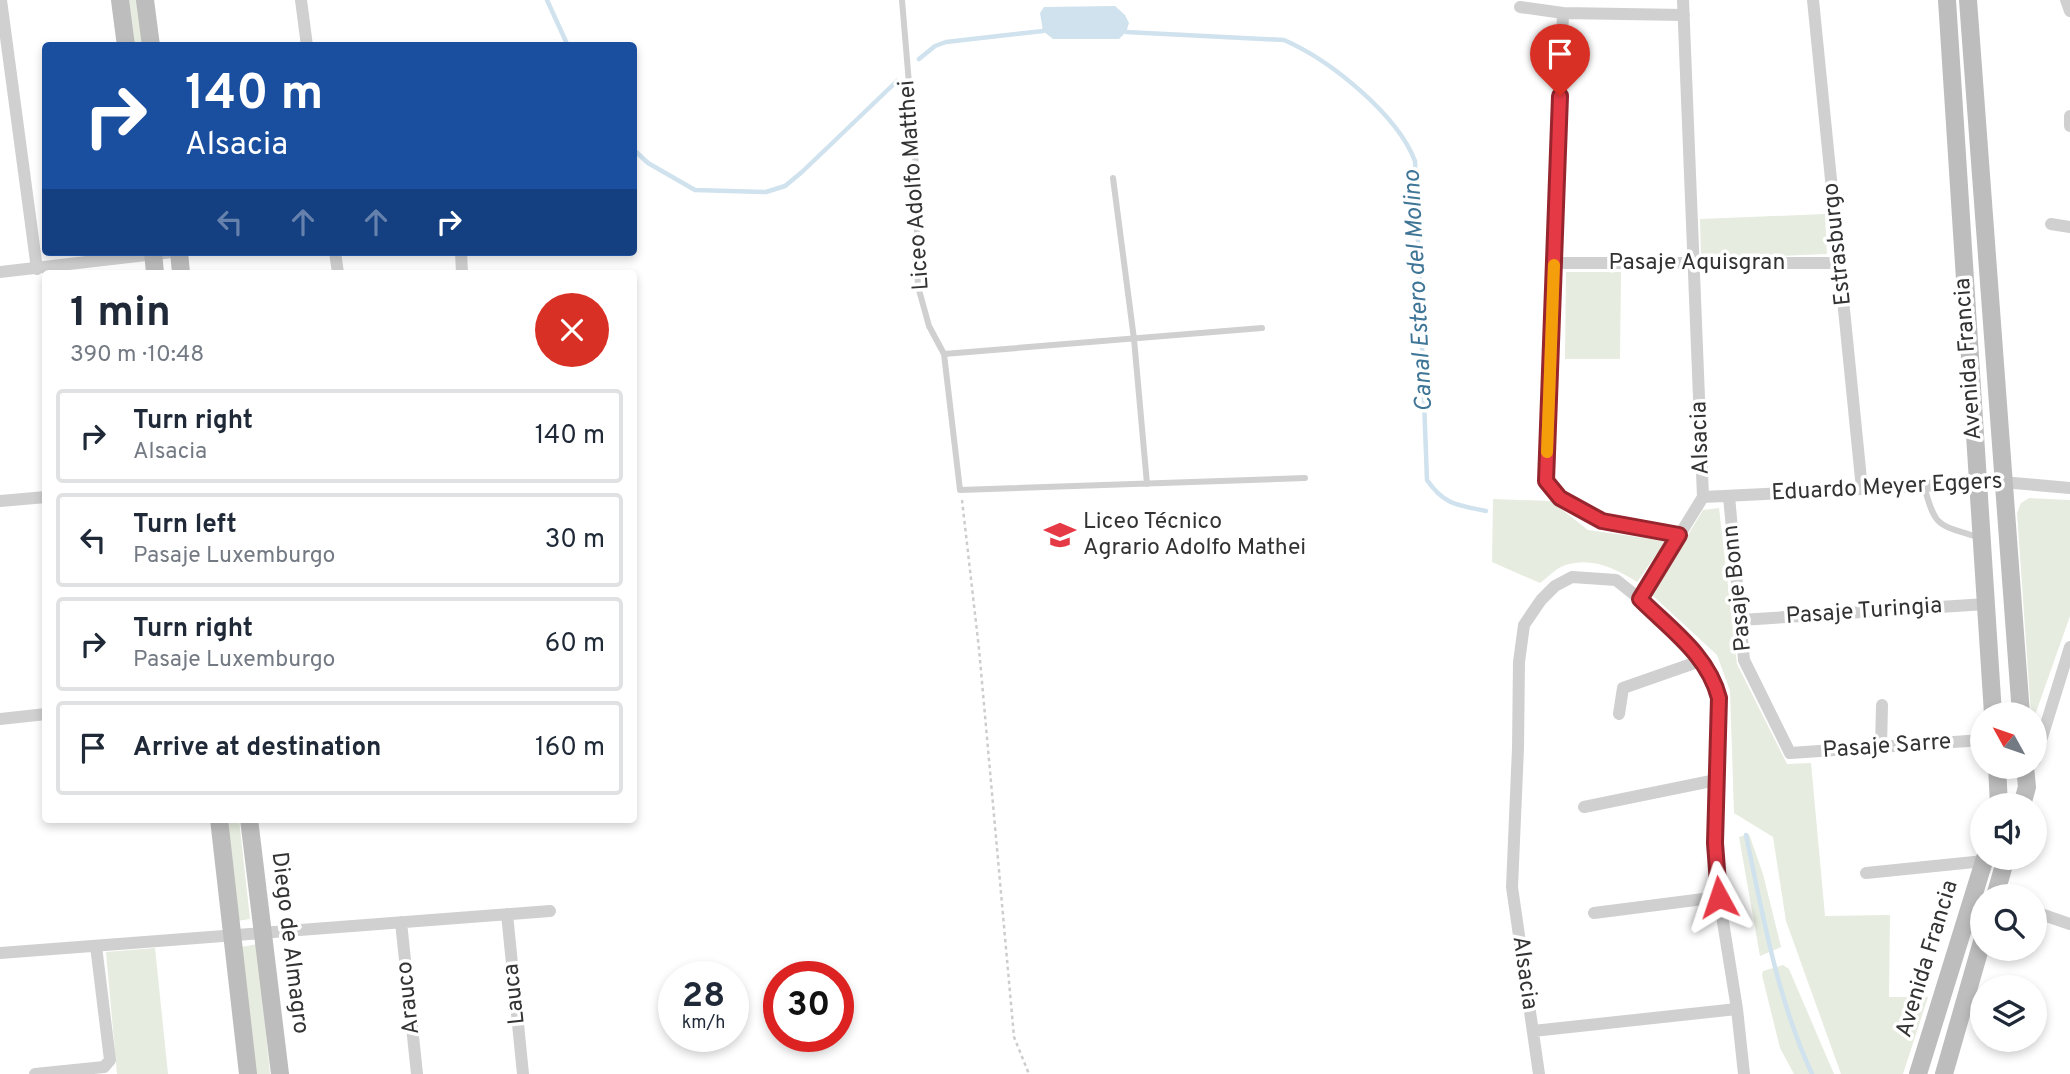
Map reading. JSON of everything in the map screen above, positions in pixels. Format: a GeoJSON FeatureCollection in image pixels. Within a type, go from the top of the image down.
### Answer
{"type":"FeatureCollection","features":[{"type":"Feature","properties":{"kind":"main road"},"geometry":{"type":"LineString","coordinates":[[120,0],[125,42]]}},
{"type":"Feature","properties":{"kind":"main road"},"geometry":{"type":"LineString","coordinates":[[145,0],[151,42]]}},
{"type":"Feature","properties":{"kind":"main road","name":"Avenida Francia"},"geometry":{"type":"LineString","coordinates":[[1947,0],[1992,702]]}},
{"type":"Feature","properties":{"kind":"main road","name":"Avenida Francia"},"geometry":{"type":"LineString","coordinates":[[1968,0],[2020,702]]}},
{"type":"Feature","properties":{"kind":"main road"},"geometry":{"type":"LineString","coordinates":[[1990,666],[2017,662]]}},
{"type":"Feature","properties":{"kind":"main road"},"geometry":{"type":"LineString","coordinates":[[2025,793],[2026,779]]}},
{"type":"Feature","properties":{"kind":"main road"},"geometry":{"type":"LineString","coordinates":[[219,823],[248,1074]]}},
{"type":"Feature","properties":{"kind":"main road","name":"Diego de Almagro"},"geometry":{"type":"LineString","coordinates":[[249,823],[281,1074]]}},
{"type":"Feature","properties":{"kind":"main road","name":"Avenida Francia"},"geometry":{"type":"LineString","coordinates":[[1919,1074],[1970,926]]}},
{"type":"Feature","properties":{"kind":"main road","name":"Avenida Francia"},"geometry":{"type":"LineString","coordinates":[[1944,1074],[1976,961]]}},
{"type":"Feature","properties":{"kind":"street"},"geometry":{"type":"LineString","coordinates":[[1,0],[37,269]]}},
{"type":"Feature","properties":{"kind":"street"},"geometry":{"type":"LineString","coordinates":[[301,0],[306,42]]}},
{"type":"Feature","properties":{"kind":"street","name":"Alsacia"},"geometry":{"type":"LineString","coordinates":[[1539,1074],[1512,887],[1519,662],[1524,625],[1541,600],[1555,586],[1572,577],[1616,580],[1640,599],[1703,497],[1684,0]]}},
{"type":"Feature","properties":{"kind":"street","name":"Estrasburgo"},"geometry":{"type":"LineString","coordinates":[[1813,0],[1862,489]]}},
{"type":"Feature","properties":{"kind":"street"},"geometry":{"type":"LineString","coordinates":[[2066,0],[2070,11]]}},
{"type":"Feature","properties":{"kind":"street"},"geometry":{"type":"LineString","coordinates":[[1520,7],[1563,13],[1684,15]]}},
{"type":"Feature","properties":{"kind":"street"},"geometry":{"type":"LineString","coordinates":[[1563,13],[1546,481],[1560,498],[1602,521],[1679,535]]}},
{"type":"Feature","properties":{"kind":"street"},"geometry":{"type":"LineString","coordinates":[[2070,117],[2070,126]]}},
{"type":"Feature","properties":{"kind":"street"},"geometry":{"type":"LineString","coordinates":[[2051,224],[2070,227]]}},
{"type":"Feature","properties":{"kind":"street"},"geometry":{"type":"LineString","coordinates":[[0,272],[131,256]]}},
{"type":"Feature","properties":{"kind":"street","name":"Pasaje Aquisgran"},"geometry":{"type":"LineString","coordinates":[[1554,263],[1840,263]]}},
{"type":"Feature","properties":{"kind":"street","name":"Eduardo Meyer Eggers"},"geometry":{"type":"LineString","coordinates":[[1703,497],[2002,482],[2070,488]]}},
{"type":"Feature","properties":{"kind":"street","name":"Pasaje Bonn"},"geometry":{"type":"LineString","coordinates":[[1729,496],[1744,660],[1790,753]]}},
{"type":"Feature","properties":{"kind":"street"},"geometry":{"type":"LineString","coordinates":[[0,501],[42,497]]}},
{"type":"Feature","properties":{"kind":"street"},"geometry":{"type":"LineString","coordinates":[[1640,599],[1703,660],[1714,679],[1719,698],[1715,843],[1719,897],[1737,1009],[1744,1074]]}},
{"type":"Feature","properties":{"kind":"street","name":"Pasaje Turingia"},"geometry":{"type":"LineString","coordinates":[[1741,620],[1986,604]]}},
{"type":"Feature","properties":{"kind":"street"},"geometry":{"type":"LineString","coordinates":[[2048,718],[2070,647]]}},
{"type":"Feature","properties":{"kind":"street"},"geometry":{"type":"LineString","coordinates":[[1619,713],[1623,688],[1703,660]]}},
{"type":"Feature","properties":{"kind":"street"},"geometry":{"type":"LineString","coordinates":[[1881,747],[1882,705]]}},
{"type":"Feature","properties":{"kind":"street"},"geometry":{"type":"LineString","coordinates":[[0,719],[42,714]]}},
{"type":"Feature","properties":{"kind":"street","name":"Pasaje Sarre"},"geometry":{"type":"LineString","coordinates":[[1790,753],[1970,741]]}},
{"type":"Feature","properties":{"kind":"street"},"geometry":{"type":"LineString","coordinates":[[2027,787],[2029,779]]}},
{"type":"Feature","properties":{"kind":"street"},"geometry":{"type":"LineString","coordinates":[[1584,807],[1716,780]]}},
{"type":"Feature","properties":{"kind":"street"},"geometry":{"type":"LineString","coordinates":[[1866,873],[1970,861]]}},
{"type":"Feature","properties":{"kind":"street"},"geometry":{"type":"LineString","coordinates":[[1594,913],[1719,897]]}},
{"type":"Feature","properties":{"kind":"street"},"geometry":{"type":"LineString","coordinates":[[0,954],[550,911]]}},
{"type":"Feature","properties":{"kind":"street","name":"Lauca"},"geometry":{"type":"LineString","coordinates":[[507,914],[523,1074]]}},
{"type":"Feature","properties":{"kind":"street"},"geometry":{"type":"LineString","coordinates":[[2047,916],[2070,924]]}},
{"type":"Feature","properties":{"kind":"street","name":"Arauco"},"geometry":{"type":"LineString","coordinates":[[401,922],[417,1074]]}},
{"type":"Feature","properties":{"kind":"street"},"geometry":{"type":"LineString","coordinates":[[35,1074],[104,1068],[110,1059],[96,946]]}},
{"type":"Feature","properties":{"kind":"street"},"geometry":{"type":"LineString","coordinates":[[1533,1031],[1737,1009]]}},
{"type":"Feature","properties":{"kind":"lane","name":"Liceo Adolfo Matthei"},"geometry":{"type":"LineString","coordinates":[[902,0],[919,203],[915,261],[919,290],[929,326],[944,354],[960,490]]}},
{"type":"Feature","properties":{"kind":"lane"},"geometry":{"type":"LineString","coordinates":[[1113,178],[1134,339],[1147,484]]}},
{"type":"Feature","properties":{"kind":"lane"},"geometry":{"type":"LineString","coordinates":[[944,354],[1262,328]]}},
{"type":"Feature","properties":{"kind":"lane"},"geometry":{"type":"LineString","coordinates":[[960,490],[1305,478]]}},
{"type":"Feature","properties":{"kind":"lane"},"geometry":{"type":"LineString","coordinates":[[1924,486],[1932,514],[1938,523],[1982,538]]}},
{"type":"Feature","properties":{"kind":"path"},"geometry":{"type":"LineString","coordinates":[[960,490],[980,662],[1014,1037],[1029,1074]]}},
{"type":"Feature","properties":{"kind":"shaded area"},"geometry":{"type":"Polygon","coordinates":[[[127,0],[137,0],[142,42],[133,42],[127,0]]]}},
{"type":"Feature","properties":{"kind":"shaded area"},"geometry":{"type":"Polygon","coordinates":[[[1825,214],[1827,254],[1701,259],[1700,219],[1825,214]]]}},
{"type":"Feature","properties":{"kind":"shaded area"},"geometry":{"type":"Polygon","coordinates":[[[1566,272],[1621,272],[1620,359],[1565,359],[1566,272]]]}},
{"type":"Feature","properties":{"kind":"shaded area"},"geometry":{"type":"Polygon","coordinates":[[[2029,498],[2070,500],[2070,616],[2040,702],[2030,702],[2017,513],[2021,503],[2029,498]]]}},
{"type":"Feature","properties":{"kind":"shaded area"},"geometry":{"type":"Polygon","coordinates":[[[1493,499],[1551,501],[1588,530],[1666,541],[1637,582],[1611,568],[1583,562],[1560,567],[1540,583],[1492,562],[1493,499]]]}},
{"type":"Feature","properties":{"kind":"shaded area"},"geometry":{"type":"Polygon","coordinates":[[[1719,508],[1737,664],[1787,764],[1811,763],[1825,916],[1890,915],[1889,997],[1928,997],[1903,1074],[1841,1074],[1786,921],[1773,837],[1734,813],[1730,691],[1717,655],[1652,595],[1703,510],[1719,508]]]}},
{"type":"Feature","properties":{"kind":"shaded area"},"geometry":{"type":"Polygon","coordinates":[[[225,823],[239,823],[250,919],[237,921],[225,823]]]}},
{"type":"Feature","properties":{"kind":"shaded area"},"geometry":{"type":"Polygon","coordinates":[[[1749,834],[1763,874],[1781,947],[1760,956],[1739,837],[1749,834]]]}},
{"type":"Feature","properties":{"kind":"shaded area"},"geometry":{"type":"Polygon","coordinates":[[[257,944],[270,1074],[256,1074],[241,947],[257,944]]]}},
{"type":"Feature","properties":{"kind":"shaded area"},"geometry":{"type":"Polygon","coordinates":[[[155,948],[168,1074],[117,1074],[106,952],[155,948]]]}},
{"type":"Feature","properties":{"kind":"shaded area"},"geometry":{"type":"Polygon","coordinates":[[[1783,965],[1789,969],[1834,1074],[1794,1074],[1780,1048],[1762,975],[1763,971],[1783,965]]]}},
{"type":"Feature","properties":{"kind":"water"},"geometry":{"type":"Polygon","coordinates":[[[1115,6],[1129,23],[1126,32],[1119,39],[1053,39],[1043,31],[1040,13],[1044,7],[1115,6]]]}},
{"type":"Feature","properties":{"kind":"waterway","name":"Canal Estero del Molino"},"geometry":{"type":"LineString","coordinates":[[547,0],[566,42]]}},
{"type":"Feature","properties":{"kind":"waterway","name":"Canal Estero del Molino"},"geometry":{"type":"LineString","coordinates":[[919,59],[935,46],[946,42],[1043,31]]}},
{"type":"Feature","properties":{"kind":"waterway","name":"Canal Estero del Molino"},"geometry":{"type":"LineString","coordinates":[[1126,32],[1284,40],[1341,75],[1378,107],[1393,125],[1415,161],[1427,480],[1439,495],[1446,499],[1486,511]]}},
{"type":"Feature","properties":{"kind":"waterway","name":"Canal Estero del Molino"},"geometry":{"type":"LineString","coordinates":[[637,153],[648,163],[695,190],[766,192],[785,186],[802,172],[897,81]]}},
{"type":"Feature","properties":{"kind":"waterway","name":"Canal Estero del Molino"},"geometry":{"type":"LineString","coordinates":[[1746,835],[1780,986],[1812,1074]]}},
{"type":"Feature","properties":{"kind":"slow traffic"},"geometry":{"type":"LineString","coordinates":[[1547,452],[1554,265]]}},
{"type":"Feature","properties":{"kind":"place","name":"Liceo Técnico Agrario Adolfo Mathei"},"geometry":{"type":"Point","coordinates":[1060,535]}},
{"type":"Feature","properties":{"kind":"route"},"geometry":{"type":"LineString","coordinates":[[1560,96],[1546,481],[1560,498],[1602,521],[1679,535],[1640,599],[1703,660],[1714,679],[1719,698],[1715,843],[1719,897]]}}]}
